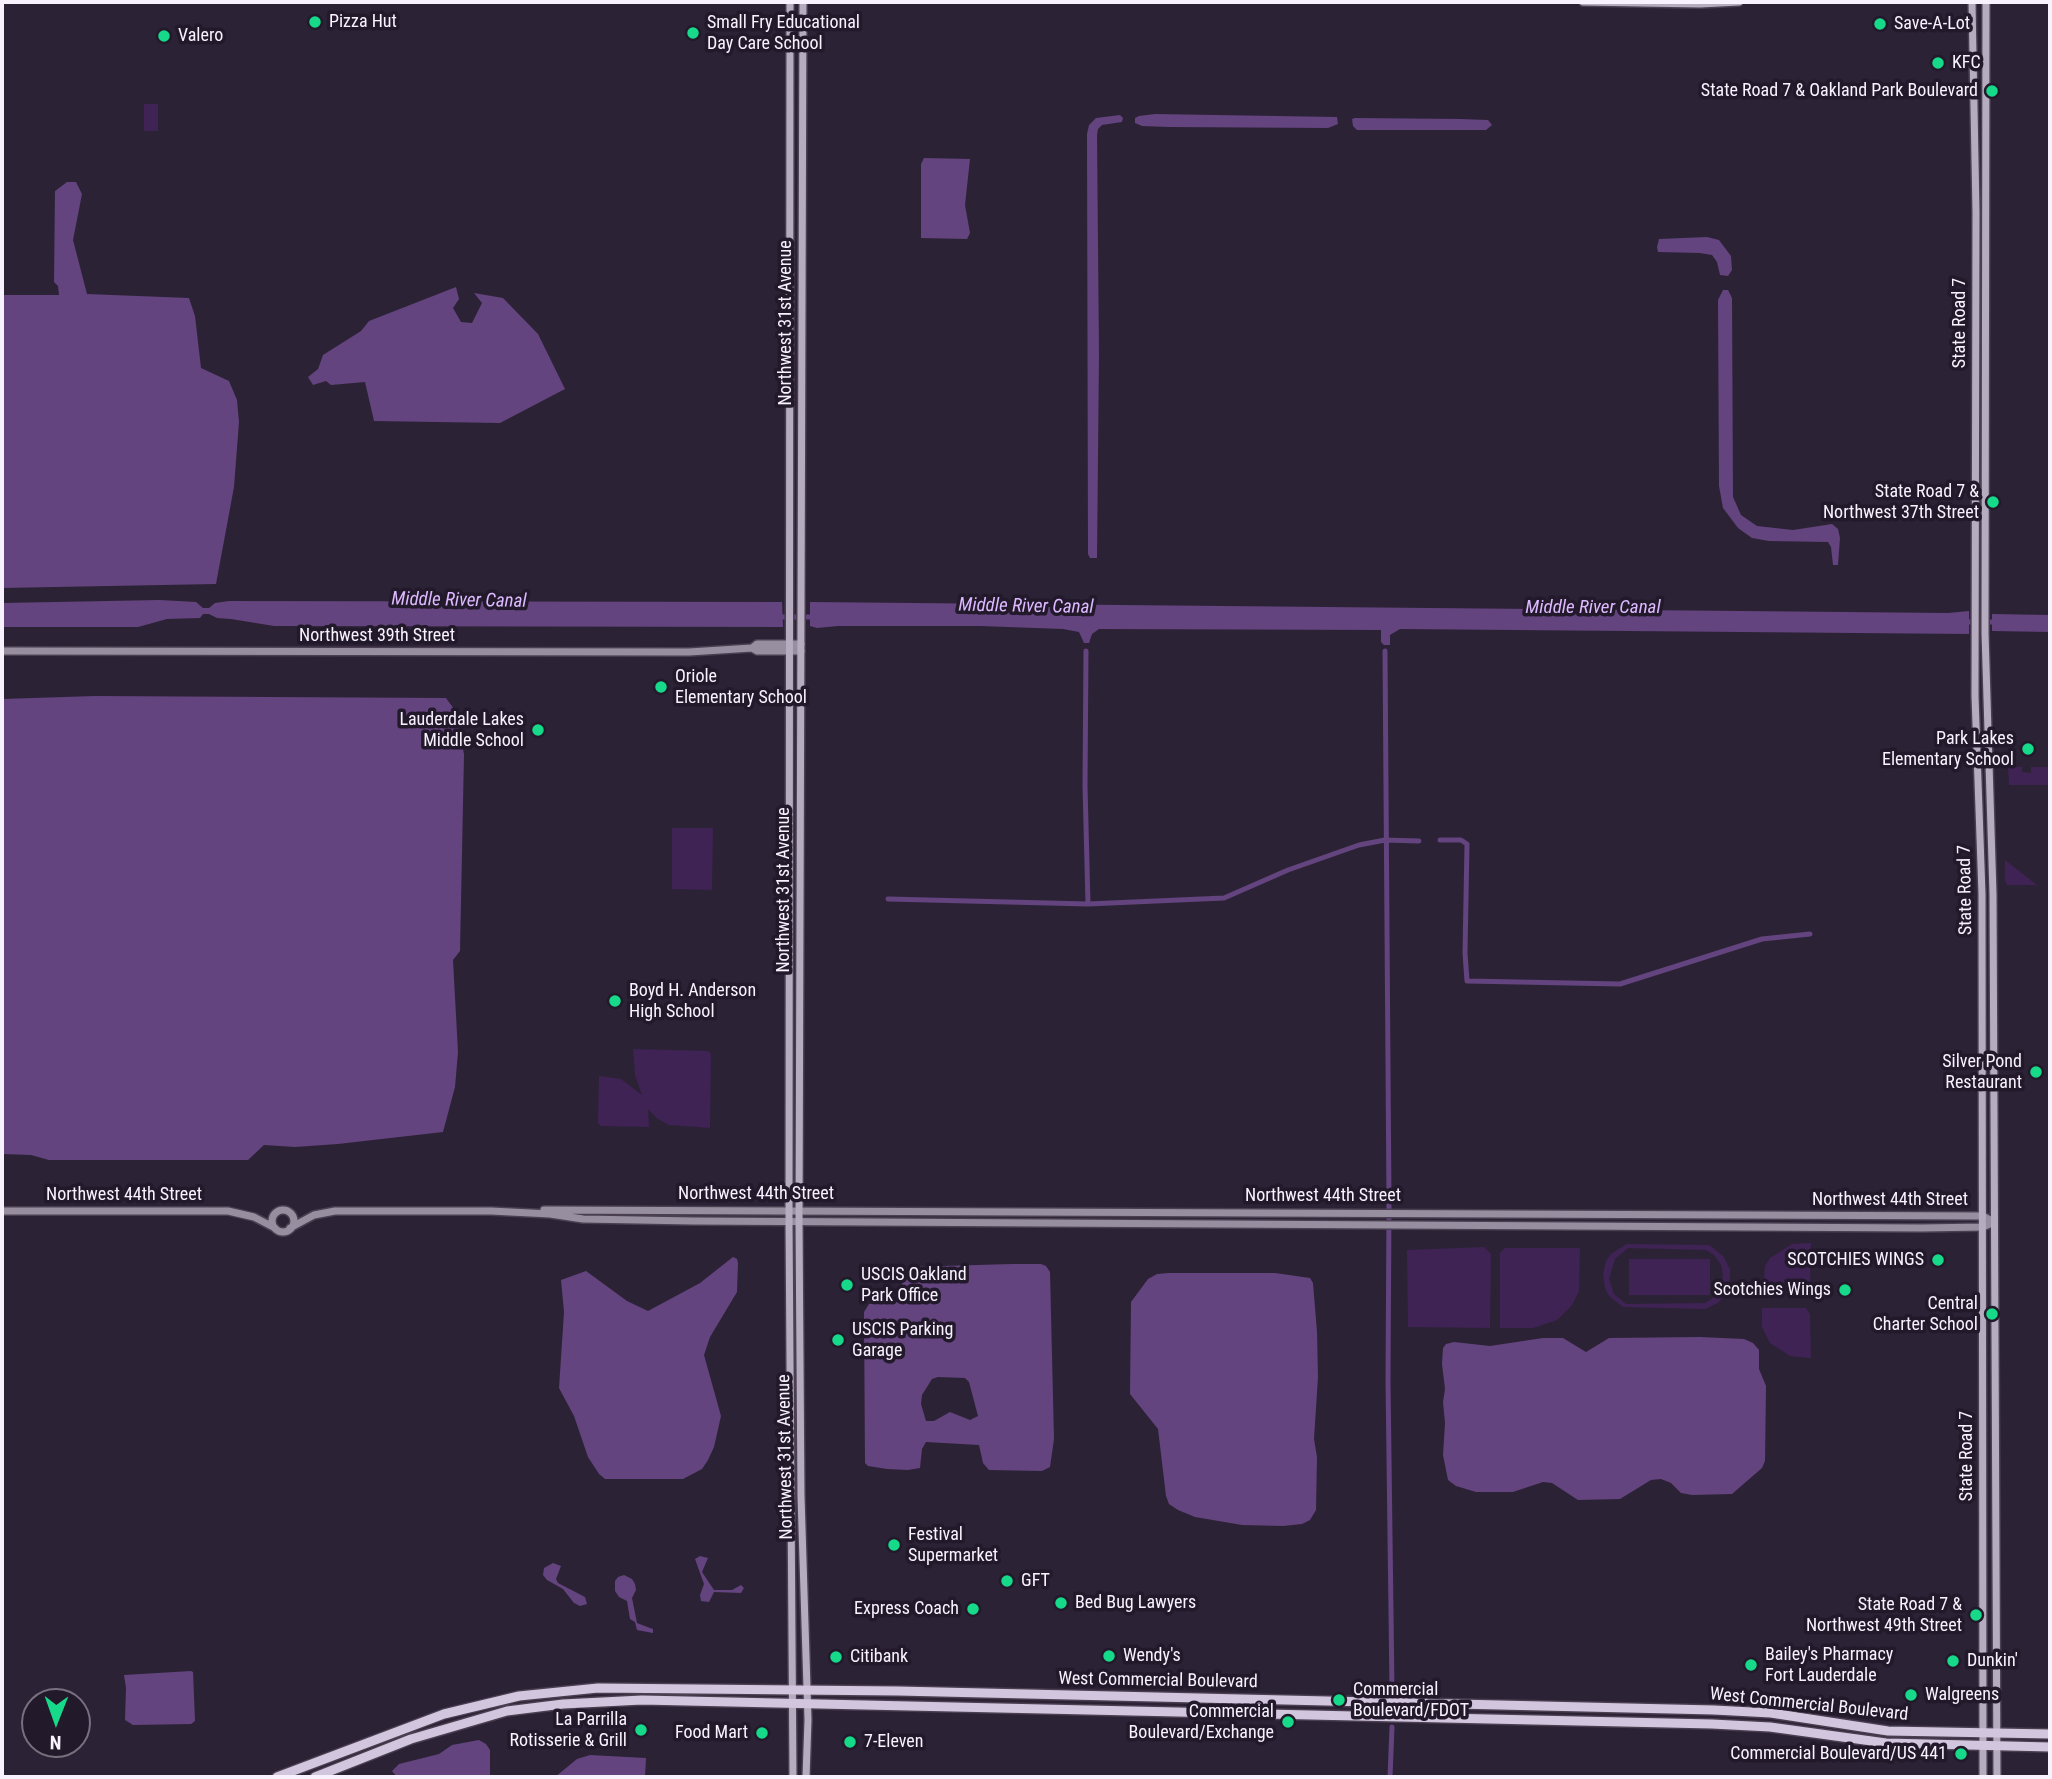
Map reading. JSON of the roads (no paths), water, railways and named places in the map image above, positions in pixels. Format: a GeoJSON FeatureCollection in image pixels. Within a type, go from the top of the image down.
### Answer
{"type":"FeatureCollection","features":[{"type":"Feature","properties":{"kind":"highway","name":"West Commercial Boulevard"},"geometry":{"type":"LineString","coordinates":[[277,1777],[405,1727],[470,1707],[519,1696],[598,1688],[1714,1710],[1771,1713],[1888,1731],[2050,1734]]}},
{"type":"Feature","properties":{"kind":"highway","name":"West Commercial Boulevard"},"geometry":{"type":"LineString","coordinates":[[315,1777],[411,1738],[507,1711],[599,1701],[883,1704],[1712,1724],[1770,1727],[1886,1744],[2050,1747]]}},
{"type":"Feature","properties":{"kind":"highway"},"geometry":{"type":"LineString","coordinates":[[1229,1713],[1238,1705],[1300,1706],[1317,1701]]}},
{"type":"Feature","properties":{"kind":"main road","name":"Northwest 31st Avenue"},"geometry":{"type":"LineString","coordinates":[[790,2],[789,1221],[793,1777]]}},
{"type":"Feature","properties":{"kind":"main road","name":"Northwest 31st Avenue"},"geometry":{"type":"LineString","coordinates":[[803,2],[799,1221],[801,1496],[808,1704],[806,1777]]}},
{"type":"Feature","properties":{"kind":"main road"},"geometry":{"type":"LineString","coordinates":[[1583,2],[1739,2]]}},
{"type":"Feature","properties":{"kind":"main road","name":"State Road 7"},"geometry":{"type":"LineString","coordinates":[[1972,2],[1976,274],[1975,633],[1981,824],[1983,1061],[1983,1777]]}},
{"type":"Feature","properties":{"kind":"main road","name":"State Road 7"},"geometry":{"type":"LineString","coordinates":[[1986,2],[1986,633],[1993,894],[1997,1777]]}},
{"type":"Feature","properties":{"kind":"main road"},"geometry":{"type":"LineString","coordinates":[[1973,127],[1978,128],[1982,135],[1982,173],[1986,185]]}},
{"type":"Feature","properties":{"kind":"main road"},"geometry":{"type":"LineString","coordinates":[[1977,740],[1983,744],[1989,755]]}},
{"type":"Feature","properties":{"kind":"main road"},"geometry":{"type":"LineString","coordinates":[[1982,1026],[1993,1058]]}},
{"type":"Feature","properties":{"kind":"main road"},"geometry":{"type":"LineString","coordinates":[[1983,1061],[1989,1073],[1994,1104]]}},
{"type":"Feature","properties":{"kind":"street","name":"Northwest 39th Street"},"geometry":{"type":"LineString","coordinates":[[2,652],[690,652],[752,648],[757,644],[801,648]]}},
{"type":"Feature","properties":{"kind":"street","name":"Northwest 44th Street"},"geometry":{"type":"LineString","coordinates":[[289,1212],[314,1215],[335,1211],[583,1208],[1402,1212],[1983,1216],[1994,1222]]}},
{"type":"Feature","properties":{"kind":"street"},"geometry":{"type":"LineString","coordinates":[[888,1210],[889,1221]]}},
{"type":"Feature","properties":{"kind":"street","name":"Northwest 44th Street"},"geometry":{"type":"LineString","coordinates":[[2,1211],[228,1211],[275,1228]]}},
{"type":"Feature","properties":{"kind":"street","name":"Northwest 44th Street"},"geometry":{"type":"LineString","coordinates":[[491,1211],[550,1214],[583,1219],[789,1221],[1983,1227],[1994,1222]]}},
{"type":"Feature","properties":{"kind":"street","name":"Northwest 44th Street"},"geometry":{"type":"LineString","coordinates":[[245,1215],[276,1212]]}},
{"type":"Feature","properties":{"kind":"street"},"geometry":{"type":"LineString","coordinates":[[276,1212],[289,1212],[293,1219],[290,1228],[284,1231],[275,1228],[272,1220],[276,1212]]}},
{"type":"Feature","properties":{"kind":"street"},"geometry":{"type":"LineString","coordinates":[[1346,1212],[1346,1223]]}},
{"type":"Feature","properties":{"kind":"street","name":"Northwest 44th Street"},"geometry":{"type":"LineString","coordinates":[[290,1228],[314,1215]]}},
{"type":"Feature","properties":{"kind":"water"},"geometry":{"type":"Polygon","coordinates":[[[1120,115],[1122,122],[1102,125],[1097,135],[1097,558],[1090,558],[1087,134],[1089,125],[1096,118],[1120,115]]]}},
{"type":"Feature","properties":{"kind":"water"},"geometry":{"type":"Polygon","coordinates":[[[1139,116],[1337,117],[1338,124],[1328,128],[1169,127],[1142,126],[1135,123],[1135,118],[1139,116]]]}},
{"type":"Feature","properties":{"kind":"water"},"geometry":{"type":"Polygon","coordinates":[[[1352,119],[1488,120],[1492,125],[1486,130],[1357,130],[1353,126],[1352,119]]]}},
{"type":"Feature","properties":{"kind":"water"},"geometry":{"type":"Polygon","coordinates":[[[924,158],[970,159],[965,205],[970,233],[967,239],[921,238],[921,164],[924,158]]]}},
{"type":"Feature","properties":{"kind":"water"},"geometry":{"type":"Polygon","coordinates":[[[67,182],[76,182],[82,194],[73,240],[87,294],[189,298],[195,316],[201,368],[229,381],[237,400],[239,422],[234,487],[216,584],[2,588],[2,295],[59,295],[58,286],[54,282],[55,191],[67,182]]]}},
{"type":"Feature","properties":{"kind":"water"},"geometry":{"type":"Polygon","coordinates":[[[1707,237],[1719,240],[1731,256],[1732,270],[1728,276],[1720,275],[1712,255],[1658,252],[1659,239],[1707,237]]]}},
{"type":"Feature","properties":{"kind":"water"},"geometry":{"type":"Polygon","coordinates":[[[456,287],[459,299],[453,308],[461,322],[472,323],[482,303],[474,293],[503,298],[538,334],[565,389],[500,423],[374,421],[365,382],[331,385],[326,381],[313,385],[308,377],[318,369],[323,355],[361,331],[369,321],[456,287]]]}},
{"type":"Feature","properties":{"kind":"water"},"geometry":{"type":"Polygon","coordinates":[[[1723,290],[1728,290],[1732,298],[1733,497],[1741,515],[1757,526],[1793,530],[1832,524],[1838,529],[1840,538],[1838,565],[1833,565],[1828,542],[1769,541],[1752,538],[1738,528],[1723,508],[1719,486],[1718,300],[1723,290]]]}},
{"type":"Feature","properties":{"kind":"water"},"geometry":{"type":"Polygon","coordinates":[[[160,600],[196,602],[203,608],[229,601],[782,602],[783,627],[274,626],[203,614],[200,618],[167,619],[138,627],[2,627],[2,603],[160,600]]]}},
{"type":"Feature","properties":{"kind":"water"},"geometry":{"type":"Polygon","coordinates":[[[810,602],[1948,613],[1969,611],[1969,634],[1400,629],[1390,635],[1390,645],[1384,645],[1381,642],[1381,630],[1099,629],[1092,634],[1089,643],[1084,643],[1079,632],[1063,629],[980,626],[817,628],[810,626],[810,602]]]}},
{"type":"Feature","properties":{"kind":"water"},"geometry":{"type":"Polygon","coordinates":[[[1992,614],[2050,615],[2050,632],[1992,631],[1992,614]]]}},
{"type":"Feature","properties":{"kind":"water"},"geometry":{"type":"Polygon","coordinates":[[[95,696],[446,698],[454,709],[464,754],[460,951],[453,960],[458,1052],[455,1087],[443,1132],[338,1144],[295,1147],[264,1145],[248,1160],[49,1160],[31,1155],[2,1154],[2,699],[95,696]]]}},
{"type":"Feature","properties":{"kind":"water"},"geometry":{"type":"Polygon","coordinates":[[[733,1257],[738,1263],[737,1292],[710,1337],[704,1355],[721,1416],[708,1460],[702,1469],[683,1479],[605,1479],[588,1457],[574,1416],[559,1388],[564,1312],[561,1280],[586,1271],[627,1301],[648,1311],[700,1283],[733,1257]]]}},
{"type":"Feature","properties":{"kind":"water"},"geometry":{"type":"Polygon","coordinates":[[[1012,1264],[1046,1266],[1050,1272],[1054,1439],[1050,1467],[1042,1471],[989,1470],[983,1463],[979,1445],[926,1442],[922,1449],[920,1468],[887,1469],[868,1466],[865,1463],[864,1312],[869,1304],[901,1301],[903,1269],[1012,1264]],[[965,1378],[932,1379],[922,1395],[921,1404],[926,1421],[934,1421],[950,1412],[970,1420],[978,1416],[969,1382],[965,1378]]]}},
{"type":"Feature","properties":{"kind":"water"},"geometry":{"type":"Polygon","coordinates":[[[1275,1273],[1310,1278],[1313,1283],[1317,1332],[1318,1377],[1314,1439],[1317,1457],[1316,1510],[1310,1520],[1302,1524],[1283,1526],[1242,1525],[1195,1517],[1169,1504],[1158,1429],[1130,1394],[1131,1302],[1148,1279],[1157,1274],[1275,1273]]]}},
{"type":"Feature","properties":{"kind":"water"},"geometry":{"type":"Polygon","coordinates":[[[1543,1338],[1563,1338],[1586,1352],[1609,1338],[1744,1339],[1759,1350],[1759,1369],[1766,1386],[1765,1461],[1762,1468],[1732,1494],[1681,1493],[1671,1483],[1661,1479],[1651,1480],[1620,1499],[1578,1500],[1552,1483],[1543,1482],[1513,1492],[1476,1492],[1456,1486],[1448,1480],[1443,1455],[1445,1389],[1442,1364],[1443,1348],[1446,1344],[1454,1342],[1490,1346],[1543,1338]]]}},
{"type":"Feature","properties":{"kind":"water"},"geometry":{"type":"Polygon","coordinates":[[[700,1556],[708,1558],[702,1572],[714,1590],[732,1590],[741,1585],[744,1588],[741,1593],[714,1592],[709,1602],[701,1601],[704,1584],[695,1559],[700,1556]]]}},
{"type":"Feature","properties":{"kind":"water"},"geometry":{"type":"Polygon","coordinates":[[[553,1563],[561,1566],[556,1579],[558,1583],[585,1597],[587,1604],[580,1606],[574,1603],[563,1589],[547,1580],[543,1575],[544,1568],[553,1563]]]}},
{"type":"Feature","properties":{"kind":"water"},"geometry":{"type":"Polygon","coordinates":[[[624,1575],[635,1584],[636,1590],[632,1598],[637,1623],[653,1629],[653,1633],[637,1630],[635,1622],[630,1619],[627,1601],[615,1591],[615,1581],[624,1575]]]}},
{"type":"Feature","properties":{"kind":"water"},"geometry":{"type":"Polygon","coordinates":[[[191,1671],[195,1721],[191,1724],[133,1725],[125,1720],[124,1675],[191,1671]]]}},
{"type":"Feature","properties":{"kind":"water"},"geometry":{"type":"Polygon","coordinates":[[[479,1740],[490,1750],[490,1777],[397,1777],[392,1771],[399,1764],[439,1754],[452,1745],[479,1740]]]}},
{"type":"Feature","properties":{"kind":"water"},"geometry":{"type":"Polygon","coordinates":[[[590,1755],[646,1758],[645,1777],[555,1777],[577,1759],[590,1755]]]}},
{"type":"Feature","properties":{"kind":"waterway","name":"Middle River Canal"},"geometry":{"type":"LineString","coordinates":[[776,617],[815,617]]}},
{"type":"Feature","properties":{"kind":"waterway","name":"Middle River Canal"},"geometry":{"type":"LineString","coordinates":[[1962,622],[1998,622]]}},
{"type":"Feature","properties":{"kind":"waterway"},"geometry":{"type":"LineString","coordinates":[[1086,651],[1088,904],[1224,898],[1288,870],[1359,845],[1385,840],[1419,841]]}},
{"type":"Feature","properties":{"kind":"waterway"},"geometry":{"type":"LineString","coordinates":[[1385,651],[1392,1690]]}},
{"type":"Feature","properties":{"kind":"waterway"},"geometry":{"type":"LineString","coordinates":[[1440,840],[1461,840],[1467,844],[1467,981],[1620,984],[1762,939],[1810,934]]}},
{"type":"Feature","properties":{"kind":"waterway"},"geometry":{"type":"LineString","coordinates":[[888,899],[1088,904]]}},
{"type":"Feature","properties":{"kind":"waterway"},"geometry":{"type":"LineString","coordinates":[[1390,1777],[1392,1727]]}},
{"type":"Feature","properties":{"kind":"place","name":"Pizza Hut"},"geometry":{"type":"Point","coordinates":[315,22]}},
{"type":"Feature","properties":{"kind":"place","name":"Save-A-Lot"},"geometry":{"type":"Point","coordinates":[1880,24]}},
{"type":"Feature","properties":{"kind":"place","name":"Small Fry Educational Day Care School"},"geometry":{"type":"Point","coordinates":[693,33]}},
{"type":"Feature","properties":{"kind":"place","name":"Valero"},"geometry":{"type":"Point","coordinates":[164,36]}},
{"type":"Feature","properties":{"kind":"place","name":"KFC"},"geometry":{"type":"Point","coordinates":[1938,63]}},
{"type":"Feature","properties":{"kind":"place","name":"State Road 7 & Oakland Park Boulevard"},"geometry":{"type":"Point","coordinates":[1992,91]}},
{"type":"Feature","properties":{"kind":"place","name":"State Road 7 & Northwest 37th Street"},"geometry":{"type":"Point","coordinates":[1993,502]}},
{"type":"Feature","properties":{"kind":"place","name":"Oriole Elementary School"},"geometry":{"type":"Point","coordinates":[661,687]}},
{"type":"Feature","properties":{"kind":"place","name":"Lauderdale Lakes Middle School"},"geometry":{"type":"Point","coordinates":[538,730]}},
{"type":"Feature","properties":{"kind":"place","name":"Park Lakes Elementary School"},"geometry":{"type":"Point","coordinates":[2028,749]}},
{"type":"Feature","properties":{"kind":"place","name":"Boyd H. Anderson High School"},"geometry":{"type":"Point","coordinates":[615,1001]}},
{"type":"Feature","properties":{"kind":"place","name":"Silver Pond Restaurant"},"geometry":{"type":"Point","coordinates":[2036,1072]}},
{"type":"Feature","properties":{"kind":"place","name":"SCOTCHIES WINGS"},"geometry":{"type":"Point","coordinates":[1938,1260]}},
{"type":"Feature","properties":{"kind":"place","name":"USCIS Oakland Park Office"},"geometry":{"type":"Point","coordinates":[847,1285]}},
{"type":"Feature","properties":{"kind":"place","name":"Scotchies Wings"},"geometry":{"type":"Point","coordinates":[1845,1290]}},
{"type":"Feature","properties":{"kind":"place","name":"Central Charter School"},"geometry":{"type":"Point","coordinates":[1992,1314]}},
{"type":"Feature","properties":{"kind":"place","name":"USCIS Parking Garage"},"geometry":{"type":"Point","coordinates":[838,1340]}},
{"type":"Feature","properties":{"kind":"place","name":"Festival Supermarket"},"geometry":{"type":"Point","coordinates":[894,1545]}},
{"type":"Feature","properties":{"kind":"place","name":"GFT"},"geometry":{"type":"Point","coordinates":[1007,1581]}},
{"type":"Feature","properties":{"kind":"place","name":"Bed Bug Lawyers"},"geometry":{"type":"Point","coordinates":[1061,1603]}},
{"type":"Feature","properties":{"kind":"place","name":"Express Coach"},"geometry":{"type":"Point","coordinates":[973,1609]}},
{"type":"Feature","properties":{"kind":"place","name":"State Road 7 & Northwest 49th Street"},"geometry":{"type":"Point","coordinates":[1976,1615]}},
{"type":"Feature","properties":{"kind":"place","name":"Wendy's"},"geometry":{"type":"Point","coordinates":[1109,1656]}},
{"type":"Feature","properties":{"kind":"place","name":"Citibank"},"geometry":{"type":"Point","coordinates":[836,1657]}},
{"type":"Feature","properties":{"kind":"place","name":"Dunkin'"},"geometry":{"type":"Point","coordinates":[1953,1661]}},
{"type":"Feature","properties":{"kind":"place","name":"Bailey's Pharmacy Fort Lauderdale"},"geometry":{"type":"Point","coordinates":[1751,1665]}},
{"type":"Feature","properties":{"kind":"place","name":"Walgreens"},"geometry":{"type":"Point","coordinates":[1911,1695]}},
{"type":"Feature","properties":{"kind":"place","name":"Commercial Boulevard/FDOT"},"geometry":{"type":"Point","coordinates":[1339,1700]}},
{"type":"Feature","properties":{"kind":"place","name":"Commercial Boulevard/Exchange"},"geometry":{"type":"Point","coordinates":[1288,1722]}},
{"type":"Feature","properties":{"kind":"place","name":"La Parrilla Rotisserie & Grill"},"geometry":{"type":"Point","coordinates":[641,1730]}},
{"type":"Feature","properties":{"kind":"place","name":"Food Mart"},"geometry":{"type":"Point","coordinates":[762,1733]}},
{"type":"Feature","properties":{"kind":"place","name":"7-Eleven"},"geometry":{"type":"Point","coordinates":[850,1742]}},
{"type":"Feature","properties":{"kind":"place","name":"Commercial Boulevard/US 441"},"geometry":{"type":"Point","coordinates":[1961,1754]}}]}
